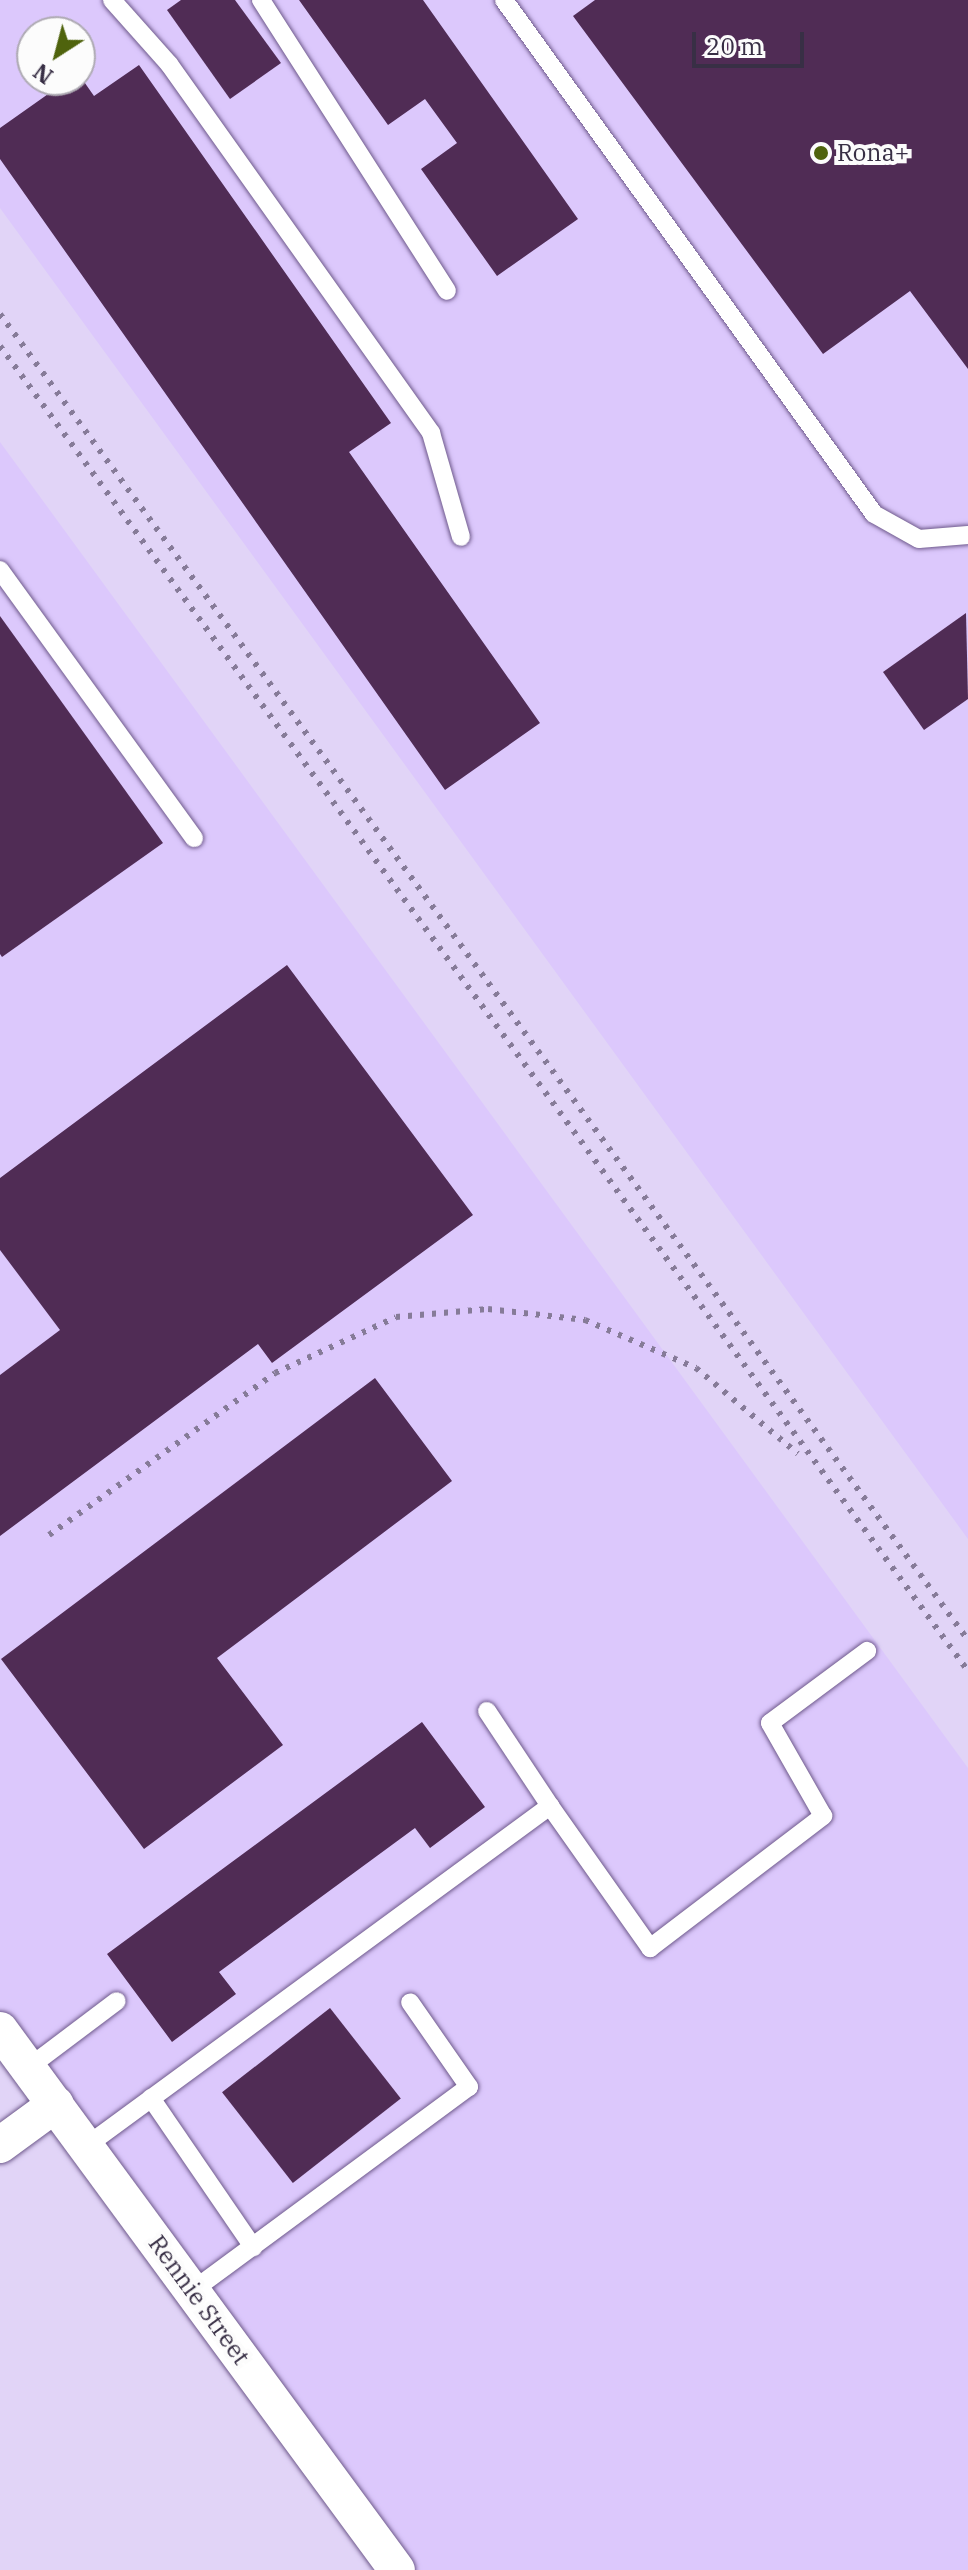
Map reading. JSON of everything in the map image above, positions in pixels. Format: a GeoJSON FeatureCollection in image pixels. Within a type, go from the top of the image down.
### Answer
{"type":"FeatureCollection","features":[{"type":"Feature","properties":{"kind":"street","name":"Rennie Street"},"geometry":{"type":"LineString","coordinates":[[0,2030],[89,2144],[192,2291],[397,2570]]}},
{"type":"Feature","properties":{"kind":"street"},"geometry":{"type":"LineString","coordinates":[[0,2145],[56,2104]]}},
{"type":"Feature","properties":{"kind":"lane"},"geometry":{"type":"LineString","coordinates":[[112,0],[169,64],[431,433],[461,537]]}},
{"type":"Feature","properties":{"kind":"lane"},"geometry":{"type":"LineString","coordinates":[[261,0],[447,291]]}},
{"type":"Feature","properties":{"kind":"lane"},"geometry":{"type":"LineString","coordinates":[[504,0],[874,514],[919,539],[968,535]]}},
{"type":"Feature","properties":{"kind":"lane"},"geometry":{"type":"LineString","coordinates":[[0,570],[194,838]]}},
{"type":"Feature","properties":{"kind":"lane"},"geometry":{"type":"LineString","coordinates":[[487,1711],[650,1948],[823,1816],[770,1723],[867,1651]]}},
{"type":"Feature","properties":{"kind":"lane"},"geometry":{"type":"LineString","coordinates":[[89,2144],[550,1806]]}},
{"type":"Feature","properties":{"kind":"lane"},"geometry":{"type":"LineString","coordinates":[[28,2068],[117,2001]]}},
{"type":"Feature","properties":{"kind":"lane"},"geometry":{"type":"LineString","coordinates":[[192,2291],[469,2087],[410,2002]]}},
{"type":"Feature","properties":{"kind":"lane"},"geometry":{"type":"LineString","coordinates":[[151,2098],[253,2247]]}},
{"type":"Feature","properties":{"kind":"shaded area"},"geometry":{"type":"Polygon","coordinates":[[[0,0],[968,0],[968,1539],[0,208],[0,0]]]}},
{"type":"Feature","properties":{"kind":"shaded area"},"geometry":{"type":"Polygon","coordinates":[[[0,442],[968,1768],[968,2570],[376,2570],[0,2037],[0,442]]]}},
{"type":"Feature","properties":{"kind":"building"},"geometry":{"type":"Polygon","coordinates":[[[181,0],[235,0],[281,63],[230,99],[167,10],[181,0]]]}},
{"type":"Feature","properties":{"kind":"building"},"geometry":{"type":"Polygon","coordinates":[[[299,0],[423,0],[578,219],[497,276],[421,169],[457,143],[425,99],[388,125],[299,0]]]}},
{"type":"Feature","properties":{"kind":"building","name":"Rona+"},"geometry":{"type":"Polygon","coordinates":[[[595,0],[968,0],[968,369],[910,291],[823,354],[573,16],[595,0]]]}},
{"type":"Feature","properties":{"kind":"building"},"geometry":{"type":"Polygon","coordinates":[[[139,65],[391,423],[349,452],[540,723],[445,790],[0,159],[0,128],[45,96],[96,95],[139,65]]]}},
{"type":"Feature","properties":{"kind":"building"},"geometry":{"type":"Polygon","coordinates":[[[966,613],[968,699],[924,730],[883,672],[966,613]]]}},
{"type":"Feature","properties":{"kind":"building"},"geometry":{"type":"Polygon","coordinates":[[[0,616],[163,843],[2,957],[0,954],[0,616]]]}},
{"type":"Feature","properties":{"kind":"building"},"geometry":{"type":"Polygon","coordinates":[[[287,965],[473,1215],[272,1363],[258,1344],[0,1536],[0,1375],[60,1330],[0,1250],[0,1178],[287,965]]]}},
{"type":"Feature","properties":{"kind":"building"},"geometry":{"type":"Polygon","coordinates":[[[375,1378],[452,1481],[217,1658],[283,1745],[144,1849],[1,1659],[375,1378]]]}},
{"type":"Feature","properties":{"kind":"building"},"geometry":{"type":"Polygon","coordinates":[[[422,1722],[485,1807],[430,1848],[415,1828],[219,1972],[236,1994],[172,2042],[107,1954],[422,1722]]]}},
{"type":"Feature","properties":{"kind":"building"},"geometry":{"type":"Polygon","coordinates":[[[330,2008],[401,2099],[293,2183],[222,2092],[330,2008]]]}},
{"type":"Feature","properties":{"kind":"railway"},"geometry":{"type":"LineString","coordinates":[[0,314],[968,1640]]}},
{"type":"Feature","properties":{"kind":"railway"},"geometry":{"type":"LineString","coordinates":[[0,346],[968,1671]]}},
{"type":"Feature","properties":{"kind":"railway"},"geometry":{"type":"LineString","coordinates":[[49,1535],[275,1373],[396,1317],[488,1309],[585,1320],[696,1368],[798,1454]]}},
{"type":"Feature","properties":{"kind":"place","name":"Rona+"},"geometry":{"type":"Point","coordinates":[821,153]}}]}
